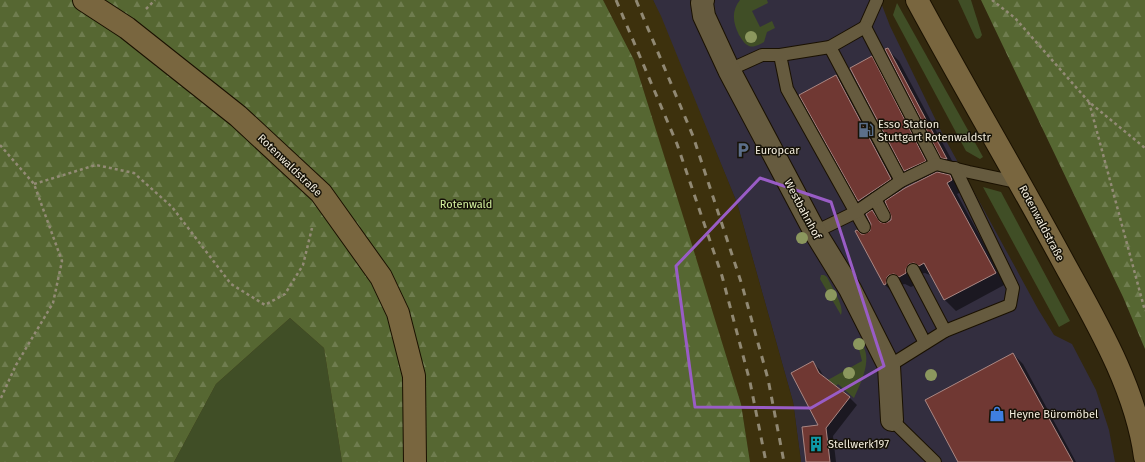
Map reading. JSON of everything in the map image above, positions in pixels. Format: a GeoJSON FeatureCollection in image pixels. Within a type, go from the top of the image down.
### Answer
{"type":"FeatureCollection","features":[{"type":"Feature","properties":{"kind":"main road","name":"Rotenwaldstraße"},"geometry":{"type":"LineString","coordinates":[[84,0],[127,28],[238,116],[321,193],[381,277],[398,313],[414,376],[415,462]]}},
{"type":"Feature","properties":{"kind":"main road","name":"Rotenwaldstraße"},"geometry":{"type":"LineString","coordinates":[[917,0],[1021,183],[1101,331],[1120,371],[1135,413],[1145,457]]}},
{"type":"Feature","properties":{"kind":"street","name":"Westbahnhof"},"geometry":{"type":"LineString","coordinates":[[703,0],[704,16],[729,70],[815,232],[850,290],[890,366],[892,420]]}},
{"type":"Feature","properties":{"kind":"lane"},"geometry":{"type":"LineString","coordinates":[[729,70],[762,55],[780,55],[830,46],[865,27],[877,0]]}},
{"type":"Feature","properties":{"kind":"lane"},"geometry":{"type":"LineString","coordinates":[[865,27],[936,164]]}},
{"type":"Feature","properties":{"kind":"lane"},"geometry":{"type":"LineString","coordinates":[[830,46],[901,181]]}},
{"type":"Feature","properties":{"kind":"lane"},"geometry":{"type":"LineString","coordinates":[[780,55],[787,88],[864,227]]}},
{"type":"Feature","properties":{"kind":"lane"},"geometry":{"type":"LineString","coordinates":[[815,232],[856,212],[901,181],[936,164],[1021,183]]}},
{"type":"Feature","properties":{"kind":"lane"},"geometry":{"type":"LineString","coordinates":[[890,366],[945,331],[1010,305],[1013,288],[955,168]]}},
{"type":"Feature","properties":{"kind":"lane"},"geometry":{"type":"LineString","coordinates":[[875,199],[884,216]]}},
{"type":"Feature","properties":{"kind":"lane"},"geometry":{"type":"LineString","coordinates":[[913,270],[945,331]]}},
{"type":"Feature","properties":{"kind":"lane"},"geometry":{"type":"LineString","coordinates":[[893,280],[925,343]]}},
{"type":"Feature","properties":{"kind":"lane"},"geometry":{"type":"LineString","coordinates":[[892,420],[934,462]]}},
{"type":"Feature","properties":{"kind":"path"},"geometry":{"type":"LineString","coordinates":[[992,0],[1014,18],[1089,102],[1145,148]]}},
{"type":"Feature","properties":{"kind":"path"},"geometry":{"type":"LineString","coordinates":[[1089,102],[1145,311]]}},
{"type":"Feature","properties":{"kind":"path"},"geometry":{"type":"LineString","coordinates":[[0,145],[34,184],[62,261],[53,303],[16,365],[0,400]]}},
{"type":"Feature","properties":{"kind":"path"},"geometry":{"type":"LineString","coordinates":[[34,184],[96,165],[134,173],[172,207],[231,284],[265,304],[285,294],[303,265],[321,193]]}},
{"type":"Feature","properties":{"kind":"highlighted area"},"geometry":{"type":"Polygon","coordinates":[[[760,178],[831,202],[884,366],[811,408],[695,407],[676,266],[760,178]]]}},
{"type":"Feature","properties":{"kind":"shaded area"},"geometry":{"type":"Polygon","coordinates":[[[603,0],[653,0],[661,16],[737,203],[793,402],[801,462],[750,462],[741,404],[634,60],[603,0]]]}},
{"type":"Feature","properties":{"kind":"shaded area"},"geometry":{"type":"Polygon","coordinates":[[[653,0],[880,0],[890,26],[943,135],[1038,309],[1054,335],[1072,344],[1096,390],[1109,430],[1115,462],[801,462],[793,402],[737,203],[653,0]]]}},
{"type":"Feature","properties":{"kind":"green space","name":"Rotenwald"},"geometry":{"type":"Polygon","coordinates":[[[0,0],[603,0],[634,60],[741,404],[750,462],[342,462],[324,348],[290,318],[216,384],[174,462],[0,462],[0,0]]]}},
{"type":"Feature","properties":{"kind":"green space"},"geometry":{"type":"Polygon","coordinates":[[[740,0],[767,0],[768,3],[752,11],[760,27],[772,21],[775,28],[767,32],[764,42],[757,46],[749,46],[746,44],[737,31],[734,22],[734,13],[740,0]]]}},
{"type":"Feature","properties":{"kind":"green space"},"geometry":{"type":"Polygon","coordinates":[[[958,0],[971,0],[982,35],[980,38],[977,39],[975,37],[958,0]]]}},
{"type":"Feature","properties":{"kind":"green space"},"geometry":{"type":"Polygon","coordinates":[[[981,0],[1145,0],[1145,349],[1123,297],[981,0]]]}},
{"type":"Feature","properties":{"kind":"green space"},"geometry":{"type":"Polygon","coordinates":[[[897,3],[983,157],[980,159],[966,151],[893,15],[897,3]]]}},
{"type":"Feature","properties":{"kind":"green space"},"geometry":{"type":"Polygon","coordinates":[[[983,187],[1001,192],[1070,321],[1059,327],[983,187]]]}},
{"type":"Feature","properties":{"kind":"green space"},"geometry":{"type":"Polygon","coordinates":[[[821,275],[827,277],[837,296],[842,311],[841,315],[820,279],[821,275]]]}},
{"type":"Feature","properties":{"kind":"green space"},"geometry":{"type":"Polygon","coordinates":[[[290,318],[324,348],[342,462],[174,462],[216,384],[290,318]]]}},
{"type":"Feature","properties":{"kind":"green space"},"geometry":{"type":"Polygon","coordinates":[[[857,341],[859,341],[864,347],[866,361],[863,377],[854,398],[838,384],[831,391],[826,381],[862,361],[857,341]]]}},
{"type":"Feature","properties":{"kind":"building"},"geometry":{"type":"Polygon","coordinates":[[[888,48],[947,159],[941,158],[885,49],[888,48]]]}},
{"type":"Feature","properties":{"kind":"building"},"geometry":{"type":"Polygon","coordinates":[[[872,56],[926,161],[904,171],[850,68],[872,56]]]}},
{"type":"Feature","properties":{"kind":"building"},"geometry":{"type":"Polygon","coordinates":[[[836,75],[891,179],[858,201],[799,95],[836,75]]]}},
{"type":"Feature","properties":{"kind":"building"},"geometry":{"type":"Polygon","coordinates":[[[937,172],[950,175],[952,180],[947,183],[996,273],[944,300],[924,263],[919,266],[914,263],[909,264],[906,269],[906,273],[899,277],[894,274],[889,275],[887,277],[886,284],[884,285],[855,231],[857,230],[861,234],[864,234],[870,231],[871,224],[866,214],[872,210],[880,222],[884,223],[891,220],[891,216],[885,201],[905,188],[937,172]]]}},
{"type":"Feature","properties":{"kind":"building"},"geometry":{"type":"Polygon","coordinates":[[[1013,353],[1073,462],[958,462],[925,400],[1013,353]]]}},
{"type":"Feature","properties":{"kind":"building"},"geometry":{"type":"Polygon","coordinates":[[[813,361],[819,373],[850,397],[826,428],[830,462],[806,462],[802,427],[818,425],[791,373],[813,361]]]}},
{"type":"Feature","properties":{"kind":"railway"},"geometry":{"type":"LineString","coordinates":[[616,0],[677,144],[722,276],[750,382],[766,462]]}},
{"type":"Feature","properties":{"kind":"railway"},"geometry":{"type":"LineString","coordinates":[[636,0],[693,136],[742,285],[768,379],[784,462]]}},
{"type":"Feature","properties":{"kind":"place","name":"Esso Station Stuttgart Rotenwaldstr"},"geometry":{"type":"Point","coordinates":[866,130]}},
{"type":"Feature","properties":{"kind":"place","name":"Europcar"},"geometry":{"type":"Point","coordinates":[743,150]}},
{"type":"Feature","properties":{"kind":"place","name":"Heyne Büromöbel"},"geometry":{"type":"Point","coordinates":[997,414]}},
{"type":"Feature","properties":{"kind":"place","name":"Stellwerk197"},"geometry":{"type":"Point","coordinates":[816,444]}}]}
